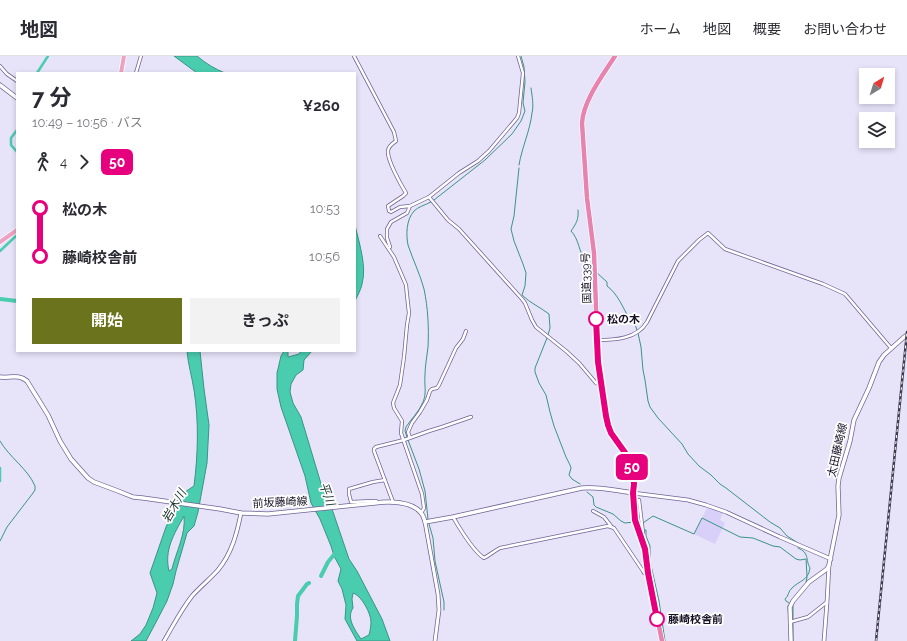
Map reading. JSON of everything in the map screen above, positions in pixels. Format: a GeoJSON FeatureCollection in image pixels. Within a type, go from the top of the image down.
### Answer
{"type":"FeatureCollection","features":[{"type":"Feature","properties":{"kind":"highway","name":"国道339号"},"geometry":{"type":"LineString","coordinates":[[614,56],[587,104],[583,114],[582,123],[587,198],[594,254],[597,340],[601,385],[608,425],[611,433],[631,463],[634,477],[633,493],[635,520],[645,549],[648,573],[662,641]]}},
{"type":"Feature","properties":{"kind":"main road"},"geometry":{"type":"LineString","coordinates":[[121,72],[124,56]]}},
{"type":"Feature","properties":{"kind":"main road"},"geometry":{"type":"LineString","coordinates":[[0,85],[16,97]]}},
{"type":"Feature","properties":{"kind":"main road"},"geometry":{"type":"LineString","coordinates":[[0,242],[16,231]]}},
{"type":"Feature","properties":{"kind":"main road","name":"太田藤崎線"},"geometry":{"type":"LineString","coordinates":[[830,565],[839,515],[839,478],[850,441],[854,420],[880,362],[891,348],[907,335]]}},
{"type":"Feature","properties":{"kind":"main road","name":"前坂藤崎線"},"geometry":{"type":"LineString","coordinates":[[0,377],[18,376],[27,381],[48,415],[60,441],[71,459],[88,478],[94,482],[126,495],[241,513],[287,513],[378,502],[392,502],[411,506],[421,513]]}},
{"type":"Feature","properties":{"kind":"main road"},"geometry":{"type":"LineString","coordinates":[[421,513],[425,522],[589,487],[633,493]]}},
{"type":"Feature","properties":{"kind":"main road"},"geometry":{"type":"LineString","coordinates":[[791,641],[790,607],[793,601],[809,582],[827,569],[830,565]]}},
{"type":"Feature","properties":{"kind":"street"},"geometry":{"type":"LineString","coordinates":[[136,72],[141,56]]}},
{"type":"Feature","properties":{"kind":"street"},"geometry":{"type":"LineString","coordinates":[[354,56],[394,132],[396,141],[388,151],[391,165],[406,193],[388,206],[389,211],[391,212],[400,207],[410,206],[429,197],[459,173],[478,161],[518,118],[523,73],[518,56]]}},
{"type":"Feature","properties":{"kind":"street"},"geometry":{"type":"LineString","coordinates":[[0,66],[16,81]]}},
{"type":"Feature","properties":{"kind":"street"},"geometry":{"type":"LineString","coordinates":[[429,197],[448,220],[459,229],[522,298],[536,327],[566,351],[579,363],[596,383],[601,385]]}},
{"type":"Feature","properties":{"kind":"street"},"geometry":{"type":"LineString","coordinates":[[407,439],[401,433],[402,420],[394,408],[393,403],[400,385],[409,313],[406,286],[391,252],[387,238],[387,229],[391,222],[407,213],[410,206]]}},
{"type":"Feature","properties":{"kind":"street"},"geometry":{"type":"LineString","coordinates":[[597,340],[630,336],[642,329],[678,262],[699,240],[708,233],[725,249],[823,284],[844,294],[891,348]]}},
{"type":"Feature","properties":{"kind":"street"},"geometry":{"type":"LineString","coordinates":[[380,236],[391,252]]}},
{"type":"Feature","properties":{"kind":"street"},"geometry":{"type":"LineString","coordinates":[[421,513],[424,508],[422,494],[407,439],[408,432],[427,400],[430,391],[437,388],[439,385],[456,348],[463,339],[466,331]]}},
{"type":"Feature","properties":{"kind":"street"},"geometry":{"type":"LineString","coordinates":[[392,502],[374,449],[376,447],[407,439],[471,417]]}},
{"type":"Feature","properties":{"kind":"street"},"geometry":{"type":"LineString","coordinates":[[378,502],[351,502],[349,489],[385,480]]}},
{"type":"Feature","properties":{"kind":"street"},"geometry":{"type":"LineString","coordinates":[[633,493],[688,500],[706,505],[726,512],[831,559]]}},
{"type":"Feature","properties":{"kind":"street"},"geometry":{"type":"LineString","coordinates":[[639,500],[643,533],[641,535]]}},
{"type":"Feature","properties":{"kind":"street"},"geometry":{"type":"LineString","coordinates":[[220,509],[221,504]]}},
{"type":"Feature","properties":{"kind":"street"},"geometry":{"type":"LineString","coordinates":[[593,511],[604,517],[614,528],[644,573],[648,573]]}},
{"type":"Feature","properties":{"kind":"street"},"geometry":{"type":"LineString","coordinates":[[164,641],[192,596],[224,561],[236,537],[241,513]]}},
{"type":"Feature","properties":{"kind":"street"},"geometry":{"type":"LineString","coordinates":[[453,517],[468,541],[484,558],[500,548],[611,526]]}},
{"type":"Feature","properties":{"kind":"street"},"geometry":{"type":"LineString","coordinates":[[425,522],[438,594],[439,610],[435,641]]}},
{"type":"Feature","properties":{"kind":"street"},"geometry":{"type":"LineString","coordinates":[[824,641],[830,565]]}},
{"type":"Feature","properties":{"kind":"street"},"geometry":{"type":"LineString","coordinates":[[790,622],[808,617],[827,602]]}},
{"type":"Feature","properties":{"kind":"shaded area"},"geometry":{"type":"Polygon","coordinates":[[[174,56],[197,56],[210,66],[223,72],[196,72],[174,56]]]}},
{"type":"Feature","properties":{"kind":"shaded area"},"geometry":{"type":"Polygon","coordinates":[[[356,229],[364,270],[360,291],[356,299],[356,229]]]}},
{"type":"Feature","properties":{"kind":"shaded area","name":"岩木川"},"geometry":{"type":"Polygon","coordinates":[[[187,352],[200,352],[209,425],[207,463],[198,512],[194,526],[187,533],[167,601],[146,641],[131,641],[140,634],[146,625],[153,608],[157,593],[150,573],[166,527],[176,506],[185,492],[194,486],[197,450],[197,414],[187,352]],[[184,516],[169,549],[169,571],[172,569],[184,529],[184,516]]]}},
{"type":"Feature","properties":{"kind":"shaded area"},"geometry":{"type":"Polygon","coordinates":[[[283,352],[288,352],[288,357],[299,354],[300,352],[311,352],[304,360],[303,370],[296,375],[291,384],[290,392],[293,403],[301,417],[322,487],[330,503],[349,559],[357,571],[382,619],[390,641],[357,641],[345,619],[346,605],[342,589],[338,581],[341,569],[334,556],[320,519],[311,503],[305,476],[281,407],[277,389],[277,373],[283,352]],[[353,593],[353,608],[350,616],[354,628],[361,639],[369,635],[371,618],[365,605],[359,597],[353,593]]]}},
{"type":"Feature","properties":{"kind":"shaded area"},"geometry":{"type":"Polygon","coordinates":[[[707,508],[723,513],[720,520],[725,523],[715,544],[694,534],[707,508]]]}},
{"type":"Feature","properties":{"kind":"waterway"},"geometry":{"type":"LineString","coordinates":[[38,72],[48,56]]}},
{"type":"Feature","properties":{"kind":"waterway"},"geometry":{"type":"LineString","coordinates":[[434,200],[485,160],[512,134],[521,121],[525,111],[523,103],[525,82],[524,67],[521,56]]}},
{"type":"Feature","properties":{"kind":"waterway"},"geometry":{"type":"LineString","coordinates":[[519,165],[533,110],[531,88]]}},
{"type":"Feature","properties":{"kind":"waterway"},"geometry":{"type":"LineString","coordinates":[[16,131],[11,138],[11,145],[16,151]]}},
{"type":"Feature","properties":{"kind":"waterway"},"geometry":{"type":"LineString","coordinates":[[519,168],[514,216],[511,229],[526,273],[525,286],[522,295],[549,314],[550,328],[548,335]]}},
{"type":"Feature","properties":{"kind":"waterway"},"geometry":{"type":"LineString","coordinates":[[407,437],[405,431],[406,427],[421,406],[424,399],[428,347],[427,311],[424,289],[408,245],[407,228],[409,219],[414,211],[431,202]]}},
{"type":"Feature","properties":{"kind":"waterway"},"geometry":{"type":"LineString","coordinates":[[578,210],[577,221],[571,231],[576,238],[581,254],[592,268]]}},
{"type":"Feature","properties":{"kind":"waterway"},"geometry":{"type":"LineString","coordinates":[[0,251],[16,236]]}},
{"type":"Feature","properties":{"kind":"waterway"},"geometry":{"type":"LineString","coordinates":[[596,272],[607,282],[607,286],[617,297],[637,330]]}},
{"type":"Feature","properties":{"kind":"waterway"},"geometry":{"type":"LineString","coordinates":[[0,299],[16,301]]}},
{"type":"Feature","properties":{"kind":"waterway"},"geometry":{"type":"LineString","coordinates":[[638,333],[648,401],[650,407],[658,418],[682,444],[688,454],[699,466],[720,484],[798,543]]}},
{"type":"Feature","properties":{"kind":"waterway"},"geometry":{"type":"LineString","coordinates":[[547,338],[535,368],[535,372],[546,395],[554,426],[571,468],[569,475],[580,484]]}},
{"type":"Feature","properties":{"kind":"waterway"},"geometry":{"type":"LineString","coordinates":[[408,440],[419,469],[425,491],[428,519]]}},
{"type":"Feature","properties":{"kind":"waterway"},"geometry":{"type":"LineString","coordinates":[[0,441],[28,474],[35,486],[35,490],[7,527],[0,541]]}},
{"type":"Feature","properties":{"kind":"waterway"},"geometry":{"type":"LineString","coordinates":[[0,468],[0,481]]}},
{"type":"Feature","properties":{"kind":"waterway"},"geometry":{"type":"LineString","coordinates":[[587,492],[593,497],[594,505],[596,507],[613,514],[625,523],[634,522]]}},
{"type":"Feature","properties":{"kind":"waterway"},"geometry":{"type":"LineString","coordinates":[[643,523],[653,516],[694,534],[702,518],[740,537],[753,538],[773,546],[780,547],[796,559],[806,559],[807,576]]}},
{"type":"Feature","properties":{"kind":"waterway"},"geometry":{"type":"LineString","coordinates":[[429,524],[433,538],[435,561],[444,602],[444,610]]}},
{"type":"Feature","properties":{"kind":"waterway"},"geometry":{"type":"LineString","coordinates":[[635,525],[636,531]]}},
{"type":"Feature","properties":{"kind":"waterway"},"geometry":{"type":"LineString","coordinates":[[644,530],[646,530],[646,536],[650,546],[650,561],[659,601],[665,641]]}},
{"type":"Feature","properties":{"kind":"waterway"},"geometry":{"type":"LineString","coordinates":[[789,603],[785,599],[795,585],[806,578],[810,568],[806,554],[798,548]]}},
{"type":"Feature","properties":{"kind":"waterway"},"geometry":{"type":"LineString","coordinates":[[321,576],[328,562],[337,551]]}},
{"type":"Feature","properties":{"kind":"waterway"},"geometry":{"type":"LineString","coordinates":[[806,583],[807,577]]}},
{"type":"Feature","properties":{"kind":"waterway"},"geometry":{"type":"LineString","coordinates":[[295,641],[298,596],[309,583]]}},
{"type":"Feature","properties":{"kind":"waterway"},"geometry":{"type":"LineString","coordinates":[[788,606],[789,622]]}},
{"type":"Feature","properties":{"kind":"waterway"},"geometry":{"type":"LineString","coordinates":[[793,606],[793,641]]}},
{"type":"Feature","properties":{"kind":"railway"},"geometry":{"type":"LineString","coordinates":[[876,641],[907,332]]}},
{"type":"Feature","properties":{"kind":"bus line","name":"50"},"geometry":{"type":"LineString","coordinates":[[596,319],[598,362],[606,416],[611,433],[631,463],[634,477],[633,493],[635,520],[645,549],[657,619]]}},
{"type":"Feature","properties":{"kind":"place","name":"松の木"},"geometry":{"type":"Point","coordinates":[596,319]}},
{"type":"Feature","properties":{"kind":"place","name":"藤崎校舎前"},"geometry":{"type":"Point","coordinates":[657,619]}},
{"type":"Feature","properties":{"kind":"water label","name":"平川"},"geometry":{"type":"Point","coordinates":[327,494]}}]}
